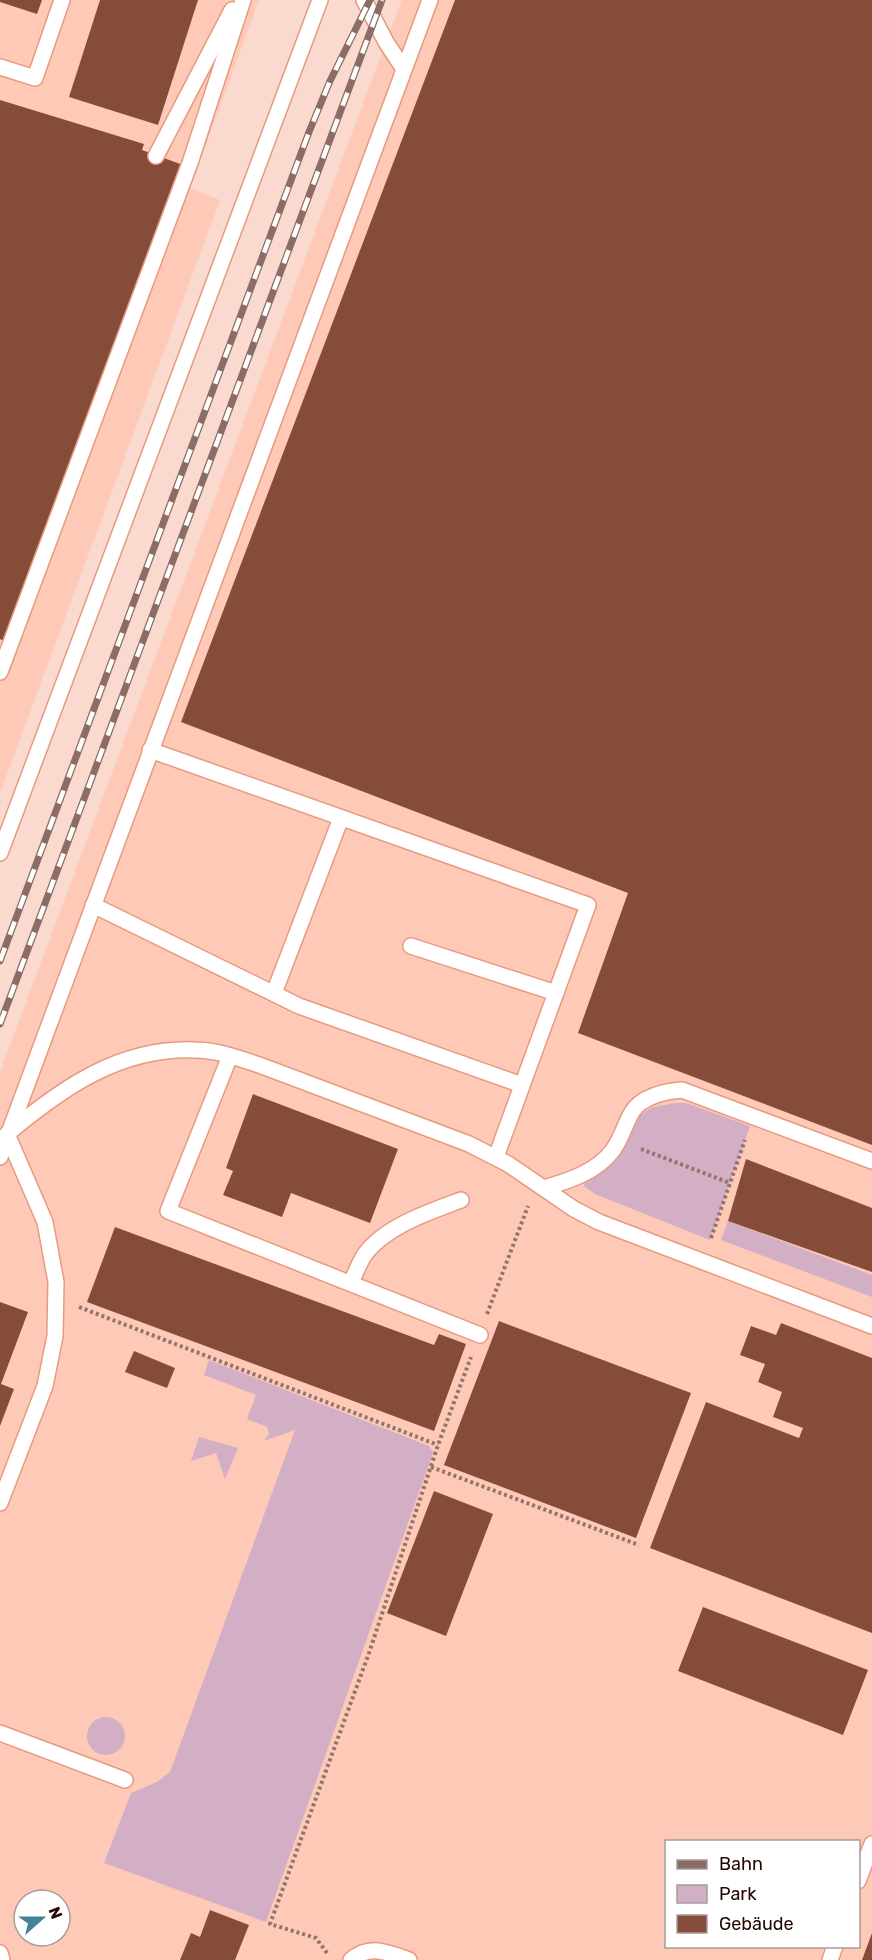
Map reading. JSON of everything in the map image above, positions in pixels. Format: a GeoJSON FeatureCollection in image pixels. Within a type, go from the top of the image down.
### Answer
{"type":"FeatureCollection","features":[{"type":"Feature","properties":{"kind":"lane"},"geometry":{"type":"LineString","coordinates":[[0,66],[34,78],[62,0]]}},
{"type":"Feature","properties":{"kind":"lane"},"geometry":{"type":"LineString","coordinates":[[156,156],[238,0]]}},
{"type":"Feature","properties":{"kind":"lane"},"geometry":{"type":"LineString","coordinates":[[0,672],[190,163],[243,0]]}},
{"type":"Feature","properties":{"kind":"lane"},"geometry":{"type":"LineString","coordinates":[[0,853],[320,0]]}},
{"type":"Feature","properties":{"kind":"lane"},"geometry":{"type":"LineString","coordinates":[[364,0],[386,42],[404,68]]}},
{"type":"Feature","properties":{"kind":"lane"},"geometry":{"type":"LineString","coordinates":[[0,1157],[430,0]]}},
{"type":"Feature","properties":{"kind":"lane"},"geometry":{"type":"LineString","coordinates":[[150,750],[588,906],[496,1157]]}},
{"type":"Feature","properties":{"kind":"lane"},"geometry":{"type":"LineString","coordinates":[[274,993],[341,818]]}},
{"type":"Feature","properties":{"kind":"lane"},"geometry":{"type":"LineString","coordinates":[[93,905],[299,1006],[522,1085]]}},
{"type":"Feature","properties":{"kind":"lane"},"geometry":{"type":"LineString","coordinates":[[411,946],[556,993]]}},
{"type":"Feature","properties":{"kind":"lane"},"geometry":{"type":"LineString","coordinates":[[7,1134],[66,1088],[96,1071],[131,1058],[168,1050],[197,1050],[230,1056],[458,1140],[496,1157],[573,1209],[599,1222],[872,1326]]}},
{"type":"Feature","properties":{"kind":"lane"},"geometry":{"type":"LineString","coordinates":[[230,1056],[168,1211],[480,1335]]}},
{"type":"Feature","properties":{"kind":"lane"},"geometry":{"type":"LineString","coordinates":[[544,1188],[568,1181],[590,1170],[612,1151],[636,1106],[668,1091],[682,1090],[872,1161]]}},
{"type":"Feature","properties":{"kind":"lane"},"geometry":{"type":"LineString","coordinates":[[0,1503],[45,1386],[55,1336],[56,1299],[56,1282],[45,1222],[7,1134]]}},
{"type":"Feature","properties":{"kind":"lane"},"geometry":{"type":"LineString","coordinates":[[351,1284],[364,1256],[384,1238],[414,1217],[461,1200]]}},
{"type":"Feature","properties":{"kind":"lane"},"geometry":{"type":"LineString","coordinates":[[0,1733],[125,1780]]}},
{"type":"Feature","properties":{"kind":"lane"},"geometry":{"type":"LineString","coordinates":[[860,1876],[872,1844]]}},
{"type":"Feature","properties":{"kind":"lane"},"geometry":{"type":"LineString","coordinates":[[351,1960],[371,1949],[388,1952],[409,1960]]}},
{"type":"Feature","properties":{"kind":"lane"},"geometry":{"type":"LineString","coordinates":[[0,1953],[2,1960]]}},
{"type":"Feature","properties":{"kind":"path"},"geometry":{"type":"LineString","coordinates":[[702,1262],[753,1117]]}},
{"type":"Feature","properties":{"kind":"path"},"geometry":{"type":"LineString","coordinates":[[618,1141],[730,1183]]}},
{"type":"Feature","properties":{"kind":"path"},"geometry":{"type":"LineString","coordinates":[[56,1299],[438,1445],[369,1653],[270,1924],[316,1938],[332,1960]]}},
{"type":"Feature","properties":{"kind":"path"},"geometry":{"type":"LineString","coordinates":[[431,1467],[639,1545]]}},
{"type":"Feature","properties":{"kind":"shaded area"},"geometry":{"type":"Polygon","coordinates":[[[0,0],[259,0],[190,188],[220,200],[0,793],[0,0]]]}},
{"type":"Feature","properties":{"kind":"shaded area"},"geometry":{"type":"Polygon","coordinates":[[[402,0],[872,0],[872,1960],[0,1960],[0,1072],[402,0]]]}},
{"type":"Feature","properties":{"kind":"green space"},"geometry":{"type":"Polygon","coordinates":[[[686,1103],[750,1126],[710,1240],[595,1194],[584,1186],[585,1182],[610,1166],[622,1152],[640,1115],[653,1107],[686,1103]]]}},
{"type":"Feature","properties":{"kind":"green space"},"geometry":{"type":"Polygon","coordinates":[[[728,1221],[872,1275],[872,1297],[721,1240],[728,1221]]]}},
{"type":"Feature","properties":{"kind":"green space"},"geometry":{"type":"Polygon","coordinates":[[[209,1360],[429,1446],[433,1453],[266,1922],[104,1863],[131,1793],[157,1782],[170,1772],[295,1430],[264,1441],[269,1434],[267,1427],[247,1419],[256,1395],[204,1375],[209,1360]]]}},
{"type":"Feature","properties":{"kind":"green space"},"geometry":{"type":"Polygon","coordinates":[[[199,1437],[238,1448],[225,1479],[216,1453],[191,1461],[199,1437]]]}},
{"type":"Feature","properties":{"kind":"green space"},"geometry":{"type":"Polygon","coordinates":[[[106,1717],[120,1722],[125,1736],[120,1750],[106,1755],[92,1750],[87,1736],[92,1722],[106,1717]]]}},
{"type":"Feature","properties":{"kind":"building"},"geometry":{"type":"Polygon","coordinates":[[[0,0],[42,0],[37,14],[0,2],[0,0]]]}},
{"type":"Feature","properties":{"kind":"building"},"geometry":{"type":"Polygon","coordinates":[[[100,0],[198,0],[158,125],[69,97],[100,0]]]}},
{"type":"Feature","properties":{"kind":"building"},"geometry":{"type":"Polygon","coordinates":[[[455,0],[872,0],[872,1145],[578,1033],[628,893],[181,722],[455,0]]]}},
{"type":"Feature","properties":{"kind":"building"},"geometry":{"type":"Polygon","coordinates":[[[0,100],[144,144],[142,150],[183,165],[4,641],[0,639],[0,100]]]}},
{"type":"Feature","properties":{"kind":"building"},"geometry":{"type":"Polygon","coordinates":[[[253,1094],[398,1149],[370,1223],[291,1193],[282,1217],[223,1195],[233,1171],[226,1168],[253,1094]]]}},
{"type":"Feature","properties":{"kind":"building"},"geometry":{"type":"Polygon","coordinates":[[[746,1159],[872,1208],[872,1272],[728,1221],[746,1159]]]}},
{"type":"Feature","properties":{"kind":"building"},"geometry":{"type":"Polygon","coordinates":[[[115,1227],[434,1345],[439,1334],[466,1344],[434,1431],[87,1302],[115,1227]]]}},
{"type":"Feature","properties":{"kind":"building"},"geometry":{"type":"Polygon","coordinates":[[[0,1302],[28,1312],[1,1384],[14,1389],[0,1426],[0,1302]]]}},
{"type":"Feature","properties":{"kind":"building"},"geometry":{"type":"Polygon","coordinates":[[[499,1321],[691,1393],[636,1538],[444,1465],[499,1321]]]}},
{"type":"Feature","properties":{"kind":"building"},"geometry":{"type":"Polygon","coordinates":[[[781,1323],[872,1358],[872,1633],[650,1548],[706,1402],[799,1438],[803,1428],[773,1417],[782,1392],[758,1382],[765,1364],[740,1355],[751,1326],[776,1335],[781,1323]]]}},
{"type":"Feature","properties":{"kind":"building"},"geometry":{"type":"Polygon","coordinates":[[[134,1351],[175,1368],[167,1388],[125,1372],[134,1351]]]}},
{"type":"Feature","properties":{"kind":"building"},"geometry":{"type":"Polygon","coordinates":[[[434,1491],[493,1514],[446,1636],[387,1613],[434,1491]]]}},
{"type":"Feature","properties":{"kind":"building"},"geometry":{"type":"Polygon","coordinates":[[[703,1607],[868,1670],[843,1735],[678,1671],[703,1607]]]}},
{"type":"Feature","properties":{"kind":"building"},"geometry":{"type":"Polygon","coordinates":[[[210,1910],[249,1925],[235,1960],[180,1960],[191,1933],[200,1937],[210,1910]]]}},
{"type":"Feature","properties":{"kind":"building"},"geometry":{"type":"Polygon","coordinates":[[[872,1933],[872,1960],[862,1960],[872,1933]]]}},
{"type":"Feature","properties":{"kind":"railway"},"geometry":{"type":"LineString","coordinates":[[0,961],[309,132],[330,81],[370,0]]}},
{"type":"Feature","properties":{"kind":"railway"},"geometry":{"type":"LineString","coordinates":[[0,1024],[382,0]]}}]}
